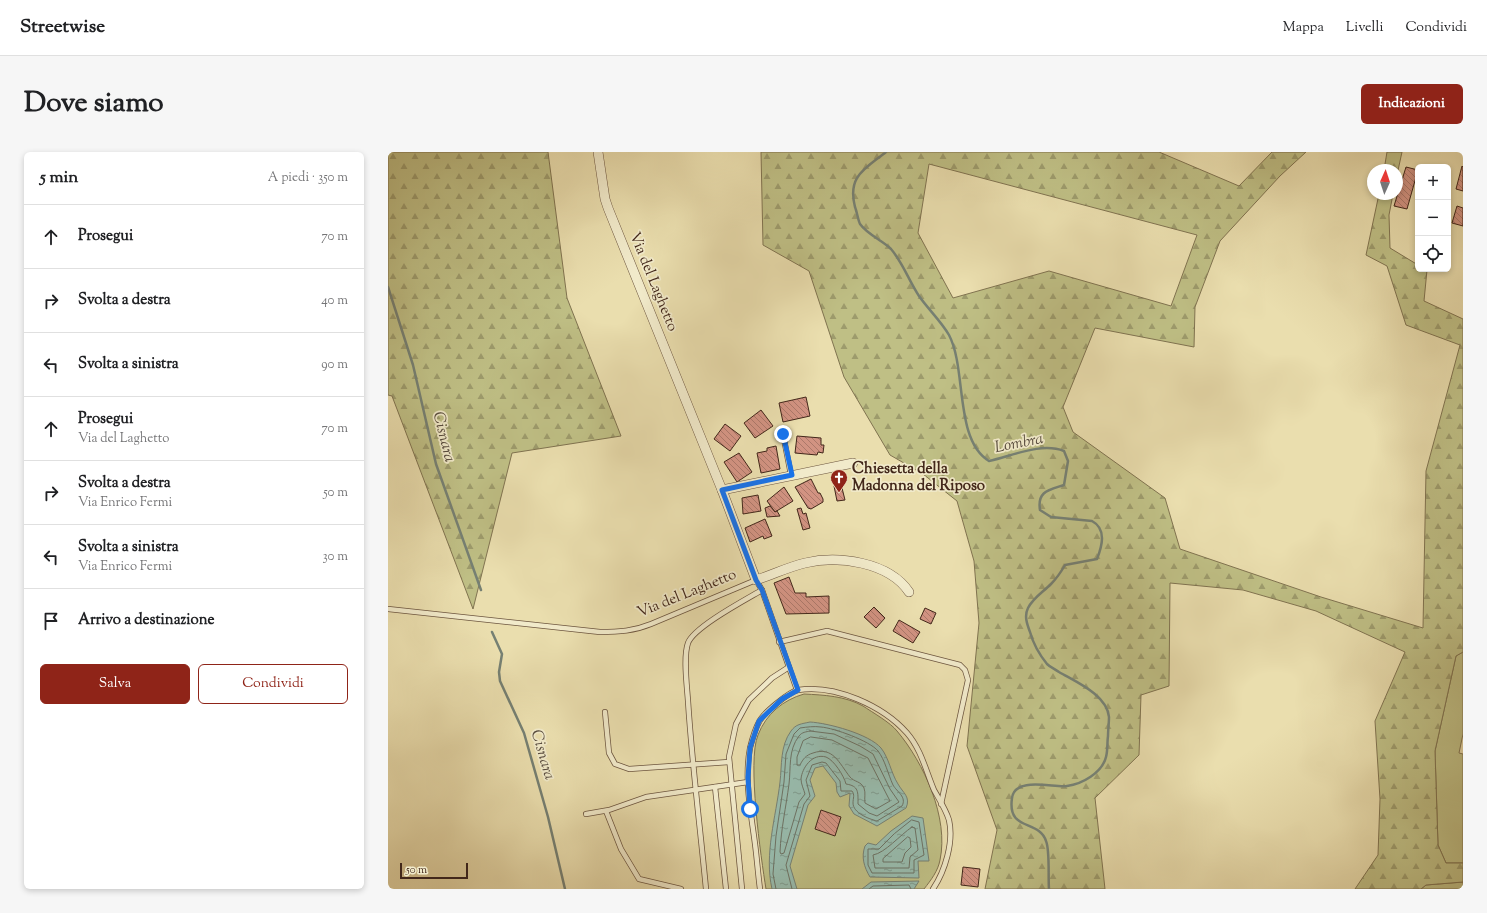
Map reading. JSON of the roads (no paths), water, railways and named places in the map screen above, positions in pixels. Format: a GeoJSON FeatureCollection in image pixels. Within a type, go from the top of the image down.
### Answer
{"type":"FeatureCollection","features":[{"type":"Feature","properties":{"kind":"street","name":"Via del Laghetto"},"geometry":{"type":"LineString","coordinates":[[598,152],[604,199],[722,490],[756,580]]}},
{"type":"Feature","properties":{"kind":"street"},"geometry":{"type":"LineString","coordinates":[[722,490],[853,463]]}},
{"type":"Feature","properties":{"kind":"street"},"geometry":{"type":"LineString","coordinates":[[756,580],[806,563],[848,560],[866,564],[884,572],[898,580],[909,592]]}},
{"type":"Feature","properties":{"kind":"lane"},"geometry":{"type":"LineString","coordinates":[[783,434],[792,475]]}},
{"type":"Feature","properties":{"kind":"lane"},"geometry":{"type":"LineString","coordinates":[[756,580],[762,590],[779,642],[798,690]]}},
{"type":"Feature","properties":{"kind":"lane","name":"Via del Laghetto"},"geometry":{"type":"LineString","coordinates":[[388,609],[600,632],[619,632],[635,630],[651,624],[756,580]]}},
{"type":"Feature","properties":{"kind":"lane"},"geometry":{"type":"LineString","coordinates":[[706,889],[692,764],[686,667],[688,643],[697,630],[762,590]]}},
{"type":"Feature","properties":{"kind":"lane"},"geometry":{"type":"LineString","coordinates":[[779,642],[827,631],[960,665],[965,670],[968,680],[941,804]]}},
{"type":"Feature","properties":{"kind":"lane"},"geometry":{"type":"LineString","coordinates":[[742,889],[729,762],[736,724],[749,700],[772,678],[789,668]]}},
{"type":"Feature","properties":{"kind":"lane"},"geometry":{"type":"LineString","coordinates":[[760,889],[748,782],[750,748],[759,721],[782,699],[798,690],[832,691],[866,702],[889,716],[907,733],[919,751],[949,820],[949,842],[946,862],[939,880],[933,889]]}},
{"type":"Feature","properties":{"kind":"lane"},"geometry":{"type":"LineString","coordinates":[[605,712],[609,753],[616,764],[629,769],[729,762]]}},
{"type":"Feature","properties":{"kind":"lane"},"geometry":{"type":"LineString","coordinates":[[586,814],[606,811],[646,797],[748,782]]}},
{"type":"Feature","properties":{"kind":"lane"},"geometry":{"type":"LineString","coordinates":[[715,787],[726,889]]}},
{"type":"Feature","properties":{"kind":"lane"},"geometry":{"type":"LineString","coordinates":[[606,811],[620,849],[639,880],[681,889]]}},
{"type":"Feature","properties":{"kind":"water"},"geometry":{"type":"Polygon","coordinates":[[[810,722],[848,730],[875,743],[881,748],[886,756],[896,780],[906,795],[908,801],[906,808],[877,826],[854,814],[849,806],[850,793],[840,797],[837,792],[836,783],[823,766],[815,768],[810,780],[815,796],[808,805],[790,866],[797,889],[772,889],[769,862],[770,849],[780,782],[783,749],[787,737],[795,727],[810,722]]]}},
{"type":"Feature","properties":{"kind":"water"},"geometry":{"type":"Polygon","coordinates":[[[912,816],[923,818],[929,861],[918,861],[919,878],[870,877],[864,862],[863,854],[865,846],[868,843],[876,845],[891,831],[912,816]]]}},
{"type":"Feature","properties":{"kind":"water"},"geometry":{"type":"Polygon","coordinates":[[[919,881],[914,889],[862,889],[871,882],[919,881]]]}},
{"type":"Feature","properties":{"kind":"waterway","name":"Lombra"},"geometry":{"type":"LineString","coordinates":[[886,152],[865,169],[856,180],[853,196],[860,224],[863,228],[891,249],[899,260],[919,296],[949,335],[958,366],[966,421],[971,437],[978,451],[989,461],[1036,449],[1046,448],[1064,451],[1068,461],[1064,485],[1049,490],[1042,495],[1040,499],[1040,510],[1051,517],[1092,521],[1100,528],[1102,543],[1097,559],[1065,565],[1053,582],[1033,601],[1026,614],[1027,623],[1033,640],[1047,664],[1090,690],[1103,702],[1109,717],[1106,757],[1104,763],[1096,773],[1091,777],[1073,785],[1061,786],[1036,784],[1020,787],[1015,791],[1012,798],[1012,809],[1014,816],[1019,821],[1037,830],[1042,834],[1046,841],[1049,889]]}},
{"type":"Feature","properties":{"kind":"waterway","name":"Cisnara"},"geometry":{"type":"LineString","coordinates":[[388,287],[413,365],[436,464],[481,590]]}},
{"type":"Feature","properties":{"kind":"waterway","name":"Cisnara"},"geometry":{"type":"LineString","coordinates":[[492,632],[502,654],[499,672],[500,681],[524,733],[548,817],[565,889]]}},
{"type":"Feature","properties":{"kind":"place","name":"Chiesetta della Madonna del Riposo"},"geometry":{"type":"Point","coordinates":[839,493]}}]}
